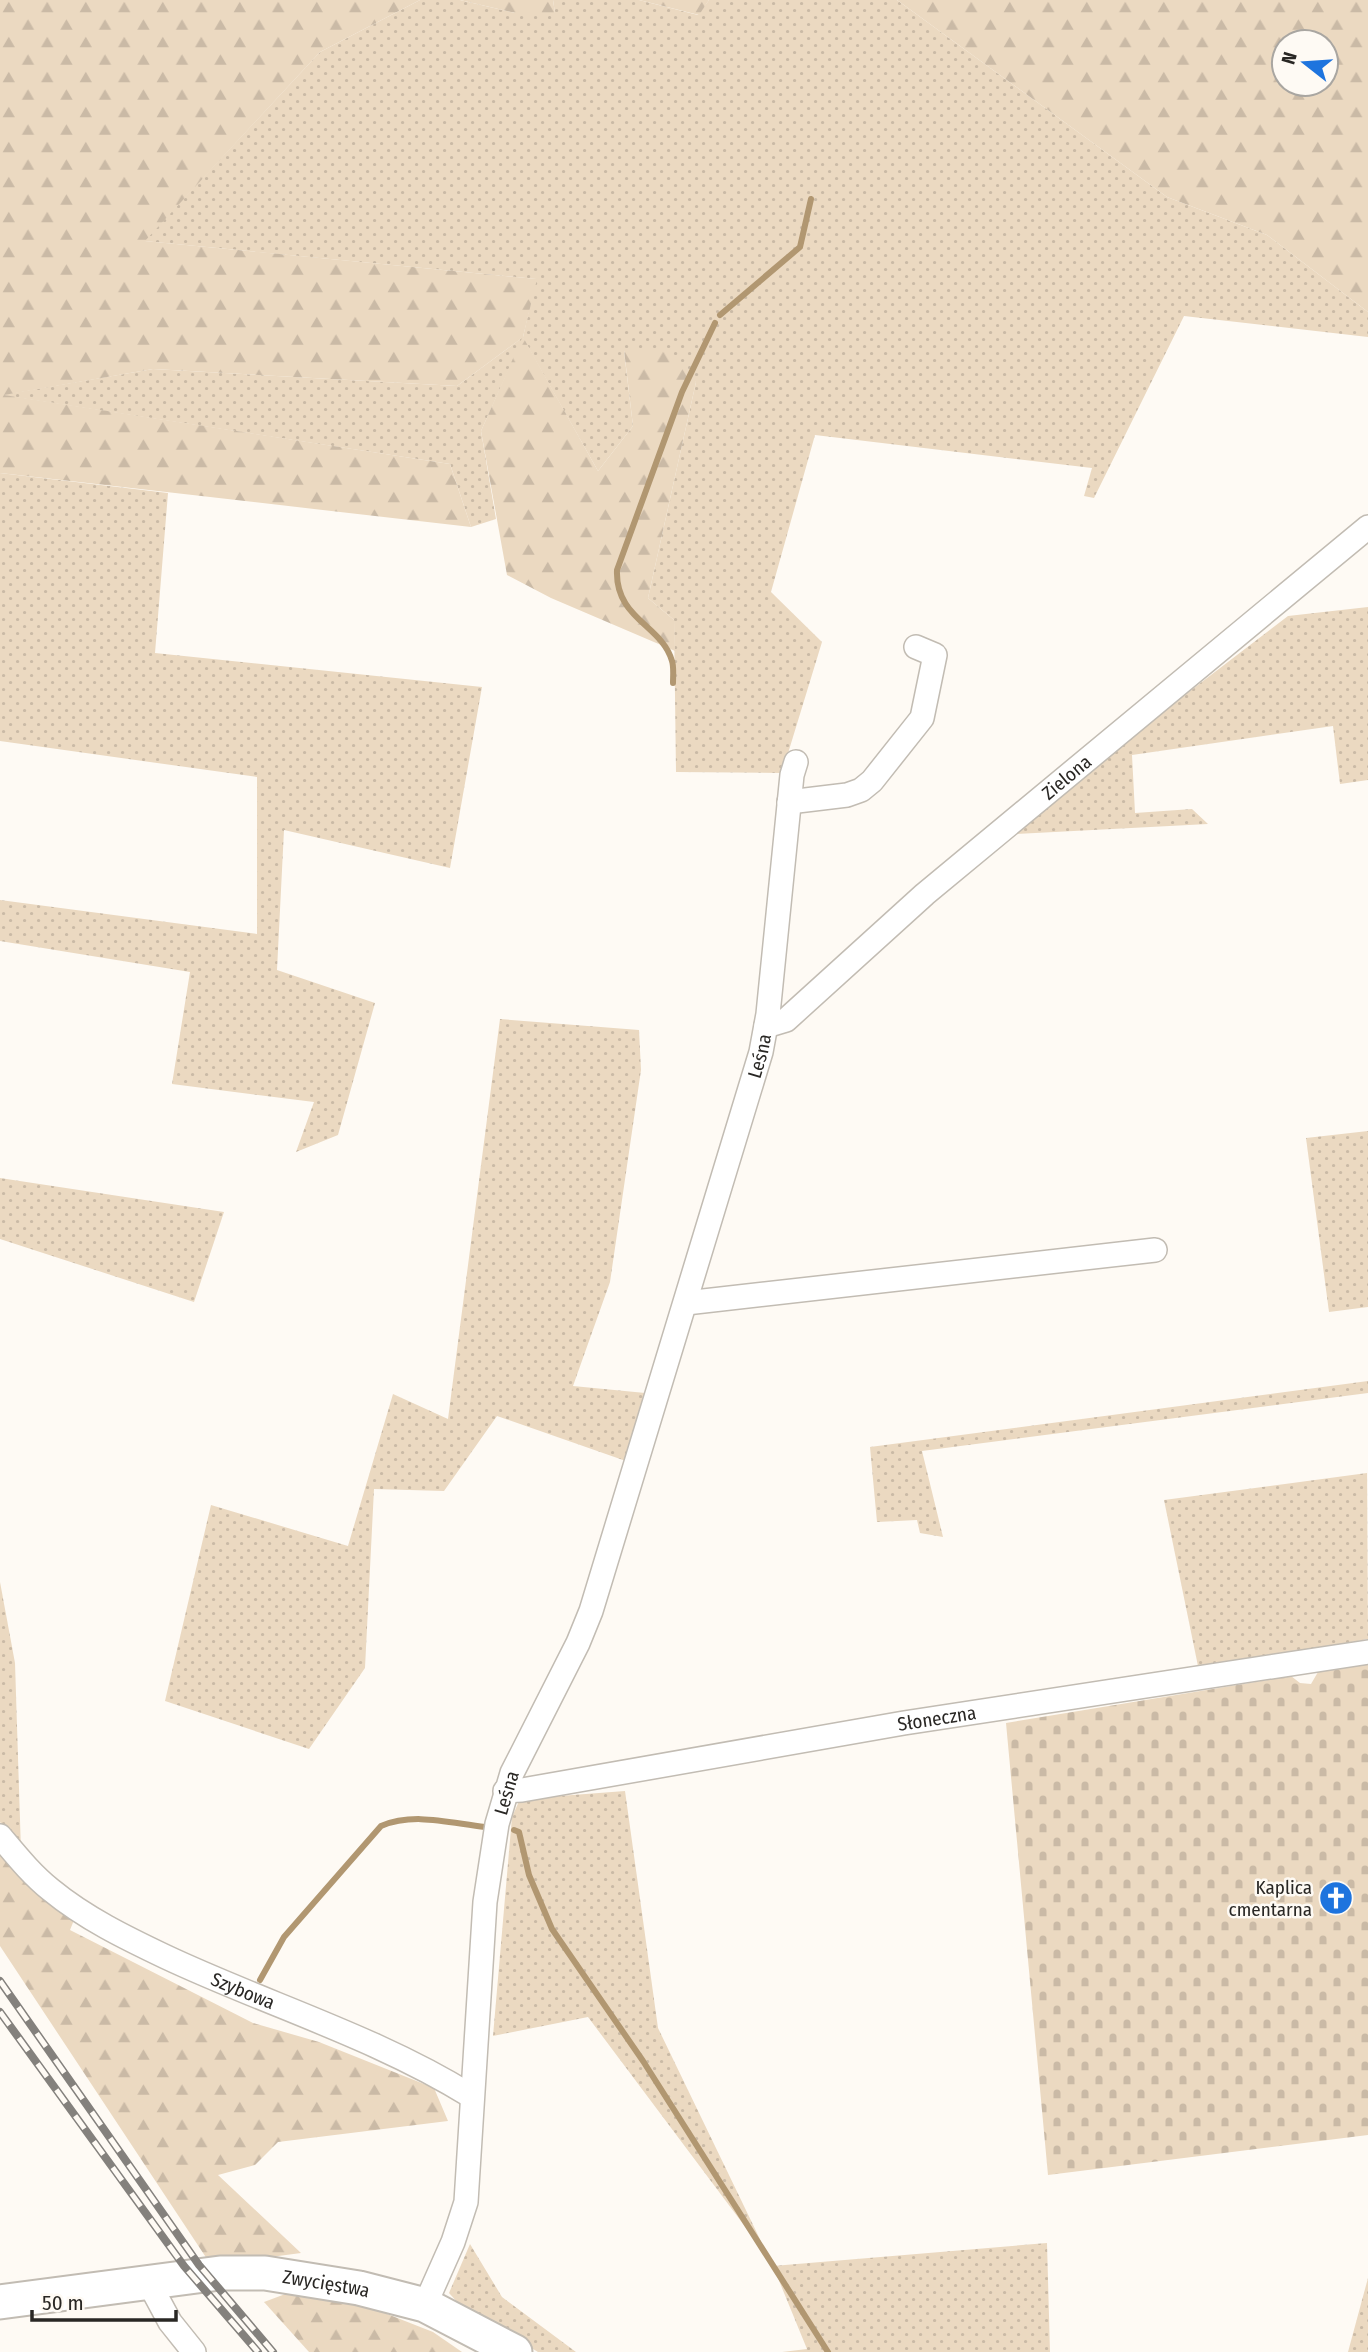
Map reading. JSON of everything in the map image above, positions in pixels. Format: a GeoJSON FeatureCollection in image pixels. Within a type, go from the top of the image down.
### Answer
{"type":"FeatureCollection","features":[{"type":"Feature","properties":{"kind":"main road","name":"Zwycięstwa"},"geometry":{"type":"LineString","coordinates":[[0,2302],[227,2272],[265,2273],[359,2288],[425,2305],[515,2352]]}},
{"type":"Feature","properties":{"kind":"street","name":"Zielona"},"geometry":{"type":"LineString","coordinates":[[766,1026],[786,1020],[925,894],[1368,527]]}},
{"type":"Feature","properties":{"kind":"street"},"geometry":{"type":"LineString","coordinates":[[789,802],[837,797],[861,790],[911,733],[927,706],[936,655],[916,647]]}},
{"type":"Feature","properties":{"kind":"street","name":"Leśna"},"geometry":{"type":"LineString","coordinates":[[425,2305],[453,2242],[466,2202],[487,1880],[505,1790],[591,1611],[686,1303],[766,1026],[789,802],[796,762]]}},
{"type":"Feature","properties":{"kind":"street"},"geometry":{"type":"LineString","coordinates":[[686,1303],[1155,1250]]}},
{"type":"Feature","properties":{"kind":"street","name":"Słoneczna"},"geometry":{"type":"LineString","coordinates":[[505,1790],[522,1790],[914,1721],[1368,1652]]}},
{"type":"Feature","properties":{"kind":"street","name":"Szybowa"},"geometry":{"type":"LineString","coordinates":[[0,1836],[28,1869],[70,1905],[132,1941],[402,2059],[471,2096]]}},
{"type":"Feature","properties":{"kind":"street"},"geometry":{"type":"LineString","coordinates":[[149,2283],[170,2322],[194,2352]]}},
{"type":"Feature","properties":{"kind":"green space"},"geometry":{"type":"Polygon","coordinates":[[[0,0],[420,0],[320,52],[145,241],[537,279],[523,337],[598,471],[633,426],[624,350],[665,349],[696,382],[648,598],[674,620],[675,651],[551,598],[507,575],[481,431],[522,338],[457,386],[153,369],[4,395],[450,464],[471,527],[0,473],[0,0]]]}},
{"type":"Feature","properties":{"kind":"green space"},"geometry":{"type":"Polygon","coordinates":[[[420,0],[460,0],[515,13],[555,13],[553,0],[639,0],[698,15],[709,0],[897,0],[1167,197],[1267,235],[1368,312],[1368,337],[1184,316],[1094,498],[1084,496],[1092,468],[815,435],[771,592],[822,642],[782,773],[676,772],[674,620],[648,598],[696,382],[624,351],[633,426],[598,471],[523,338],[481,431],[496,519],[471,527],[450,464],[1,395],[153,369],[457,386],[523,337],[536,279],[144,241],[320,52],[420,0]]]}},
{"type":"Feature","properties":{"kind":"green space"},"geometry":{"type":"Polygon","coordinates":[[[460,0],[553,0],[555,13],[515,13],[460,0]]]}},
{"type":"Feature","properties":{"kind":"green space"},"geometry":{"type":"Polygon","coordinates":[[[639,0],[709,0],[699,15],[639,0]]]}},
{"type":"Feature","properties":{"kind":"green space"},"geometry":{"type":"Polygon","coordinates":[[[897,0],[1368,0],[1368,312],[1267,235],[1167,197],[897,0]]]}},
{"type":"Feature","properties":{"kind":"green space"},"geometry":{"type":"Polygon","coordinates":[[[0,473],[168,493],[155,653],[482,687],[450,868],[284,830],[277,970],[375,1003],[338,1135],[296,1152],[314,1102],[172,1084],[190,972],[0,941],[0,900],[257,934],[257,777],[0,741],[0,473]]]}},
{"type":"Feature","properties":{"kind":"green space"},"geometry":{"type":"Polygon","coordinates":[[[1368,607],[1368,780],[1340,784],[1333,726],[1132,755],[1135,813],[1192,809],[1208,824],[1016,834],[1096,763],[1288,616],[1368,607]]]}},
{"type":"Feature","properties":{"kind":"green space"},"geometry":{"type":"Polygon","coordinates":[[[500,1019],[639,1030],[641,1070],[610,1282],[573,1386],[666,1395],[643,1467],[497,1416],[444,1491],[374,1489],[365,1668],[309,1749],[165,1701],[211,1505],[348,1546],[393,1394],[448,1419],[500,1019]]]}},
{"type":"Feature","properties":{"kind":"green space"},"geometry":{"type":"Polygon","coordinates":[[[1368,1131],[1368,1307],[1329,1312],[1306,1138],[1368,1131]]]}},
{"type":"Feature","properties":{"kind":"green space"},"geometry":{"type":"Polygon","coordinates":[[[0,1178],[224,1212],[194,1302],[0,1239],[0,1178]]]}},
{"type":"Feature","properties":{"kind":"green space"},"geometry":{"type":"Polygon","coordinates":[[[1368,1381],[1368,1393],[922,1451],[943,1537],[920,1533],[917,1520],[877,1522],[870,1447],[1368,1381]]]}},
{"type":"Feature","properties":{"kind":"green space"},"geometry":{"type":"Polygon","coordinates":[[[1367,1473],[1368,1639],[1199,1671],[1164,1500],[1367,1473]]]}},
{"type":"Feature","properties":{"kind":"green space"},"geometry":{"type":"Polygon","coordinates":[[[0,1582],[15,1663],[21,1851],[0,1822],[0,1582]]]}},
{"type":"Feature","properties":{"kind":"green space"},"geometry":{"type":"Polygon","coordinates":[[[1368,1663],[1368,2135],[1048,2175],[1006,1723],[1291,1676],[1300,1683],[1311,1684],[1318,1672],[1368,1663]]]}},
{"type":"Feature","properties":{"kind":"green space"},"geometry":{"type":"Polygon","coordinates":[[[625,1791],[658,2028],[770,2260],[588,2017],[493,2036],[512,1817],[520,1799],[625,1791]]]}},
{"type":"Feature","properties":{"kind":"green space"},"geometry":{"type":"Polygon","coordinates":[[[0,1849],[22,1879],[76,1915],[70,1930],[253,2023],[319,2042],[434,2088],[448,2121],[278,2142],[255,2165],[218,2175],[301,2253],[211,2265],[0,1946],[0,1849]]]}},
{"type":"Feature","properties":{"kind":"green space"},"geometry":{"type":"Polygon","coordinates":[[[1047,2243],[1050,2352],[782,2352],[807,2349],[773,2266],[1047,2243]]]}},
{"type":"Feature","properties":{"kind":"green space"},"geometry":{"type":"Polygon","coordinates":[[[470,2244],[502,2297],[576,2352],[538,2352],[459,2304],[449,2293],[470,2244]]]}},
{"type":"Feature","properties":{"kind":"green space"},"geometry":{"type":"Polygon","coordinates":[[[1368,2278],[1368,2352],[1348,2352],[1368,2278]]]}},
{"type":"Feature","properties":{"kind":"green space"},"geometry":{"type":"Polygon","coordinates":[[[288,2293],[349,2299],[433,2332],[462,2352],[309,2352],[264,2302],[288,2293]]]}},
{"type":"Feature","properties":{"kind":"waterway"},"geometry":{"type":"LineString","coordinates":[[720,315],[800,247],[811,199]]}},
{"type":"Feature","properties":{"kind":"waterway"},"geometry":{"type":"LineString","coordinates":[[673,683],[673,663],[667,649],[623,600],[618,587],[617,570],[682,392],[715,323]]}},
{"type":"Feature","properties":{"kind":"waterway"},"geometry":{"type":"LineString","coordinates":[[260,1980],[284,1937],[381,1826],[419,1819],[485,1827]]}},
{"type":"Feature","properties":{"kind":"waterway"},"geometry":{"type":"LineString","coordinates":[[514,1830],[519,1832],[529,1875],[552,1929],[643,2061],[828,2352]]}},
{"type":"Feature","properties":{"kind":"railway"},"geometry":{"type":"LineString","coordinates":[[0,1981],[199,2265],[273,2352]]}},
{"type":"Feature","properties":{"kind":"railway"},"geometry":{"type":"LineString","coordinates":[[0,2012],[184,2266],[258,2352]]}},
{"type":"Feature","properties":{"kind":"place","name":"Kaplica cmentarna"},"geometry":{"type":"Point","coordinates":[1336,1898]}}]}
